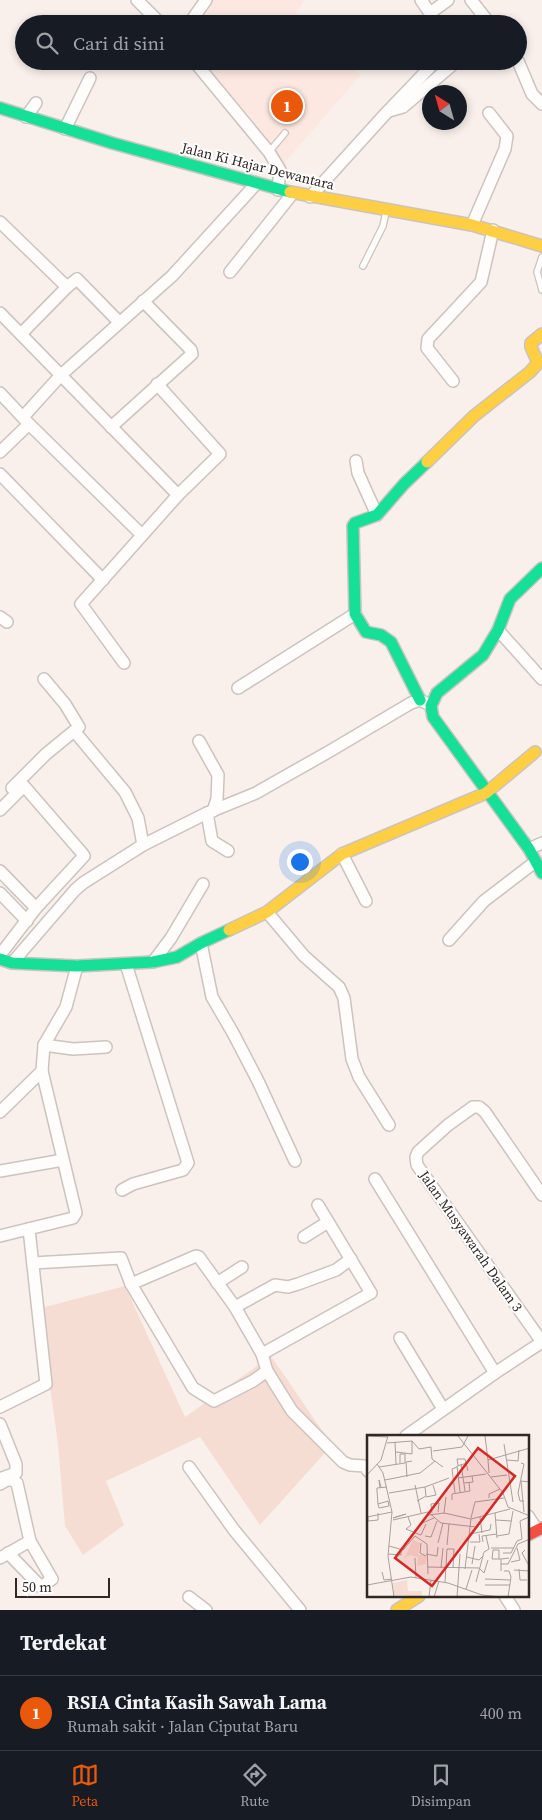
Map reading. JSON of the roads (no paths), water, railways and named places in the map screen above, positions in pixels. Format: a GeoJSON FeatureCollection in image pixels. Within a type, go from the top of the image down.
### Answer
{"type":"FeatureCollection","features":[{"type":"Feature","properties":{"kind":"street"},"geometry":{"type":"LineString","coordinates":[[138,0],[152,15]]}},
{"type":"Feature","properties":{"kind":"street"},"geometry":{"type":"LineString","coordinates":[[195,15],[206,0]]}},
{"type":"Feature","properties":{"kind":"street"},"geometry":{"type":"LineString","coordinates":[[421,0],[431,12],[448,0]]}},
{"type":"Feature","properties":{"kind":"street"},"geometry":{"type":"LineString","coordinates":[[471,0],[483,15]]}},
{"type":"Feature","properties":{"kind":"street"},"geometry":{"type":"LineString","coordinates":[[201,70],[269,152],[280,170],[278,190]]}},
{"type":"Feature","properties":{"kind":"street"},"geometry":{"type":"LineString","coordinates":[[310,197],[427,70]]}},
{"type":"Feature","properties":{"kind":"street"},"geometry":{"type":"LineString","coordinates":[[388,111],[403,107],[446,70]]}},
{"type":"Feature","properties":{"kind":"street"},"geometry":{"type":"LineString","coordinates":[[522,70],[532,94],[542,104]]}},
{"type":"Feature","properties":{"kind":"street"},"geometry":{"type":"LineString","coordinates":[[65,129],[90,78]]}},
{"type":"Feature","properties":{"kind":"street"},"geometry":{"type":"LineString","coordinates":[[26,118],[36,103]]}},
{"type":"Feature","properties":{"kind":"street","name":"Jalan Ki Hajar Dewantara"},"geometry":{"type":"LineString","coordinates":[[0,108],[26,118],[278,190],[472,225],[542,246]]}},
{"type":"Feature","properties":{"kind":"street"},"geometry":{"type":"LineString","coordinates":[[472,225],[505,149],[507,136],[489,113]]}},
{"type":"Feature","properties":{"kind":"street"},"geometry":{"type":"LineString","coordinates":[[0,452],[61,375],[172,276],[256,184]]}},
{"type":"Feature","properties":{"kind":"street"},"geometry":{"type":"LineString","coordinates":[[230,272],[293,193]]}},
{"type":"Feature","properties":{"kind":"street"},"geometry":{"type":"LineString","coordinates":[[0,222],[66,287]]}},
{"type":"Feature","properties":{"kind":"street"},"geometry":{"type":"LineString","coordinates":[[453,381],[427,348],[426,344],[481,282],[493,230]]}},
{"type":"Feature","properties":{"kind":"street"},"geometry":{"type":"LineString","coordinates":[[21,334],[75,279],[79,280],[119,322]]}},
{"type":"Feature","properties":{"kind":"street"},"geometry":{"type":"LineString","coordinates":[[111,427],[192,352],[143,301]]}},
{"type":"Feature","properties":{"kind":"street"},"geometry":{"type":"LineString","coordinates":[[0,313],[178,495]]}},
{"type":"Feature","properties":{"kind":"street"},"geometry":{"type":"LineString","coordinates":[[431,706],[420,700],[391,642],[381,635],[366,632],[356,614],[352,526],[377,515],[404,484],[474,416],[530,372],[538,363],[531,343],[542,334]]}},
{"type":"Feature","properties":{"kind":"street"},"geometry":{"type":"LineString","coordinates":[[124,663],[82,604],[178,495],[220,454],[158,384]]}},
{"type":"Feature","properties":{"kind":"street"},"geometry":{"type":"LineString","coordinates":[[0,393],[142,535]]}},
{"type":"Feature","properties":{"kind":"street"},"geometry":{"type":"LineString","coordinates":[[356,461],[358,474],[377,515]]}},
{"type":"Feature","properties":{"kind":"street"},"geometry":{"type":"LineString","coordinates":[[0,474],[103,580]]}},
{"type":"Feature","properties":{"kind":"street"},"geometry":{"type":"LineString","coordinates":[[542,568],[510,599],[498,630],[483,655],[437,692],[431,706],[433,717],[486,793],[529,849],[542,873]]}},
{"type":"Feature","properties":{"kind":"street"},"geometry":{"type":"LineString","coordinates":[[238,688],[356,614]]}},
{"type":"Feature","properties":{"kind":"street"},"geometry":{"type":"LineString","coordinates":[[498,630],[542,679]]}},
{"type":"Feature","properties":{"kind":"street"},"geometry":{"type":"LineString","coordinates":[[0,800],[46,754],[79,727],[65,704],[44,679]]}},
{"type":"Feature","properties":{"kind":"street"},"geometry":{"type":"LineString","coordinates":[[12,964],[79,886],[143,845],[210,812],[256,793],[411,703],[420,700]]}},
{"type":"Feature","properties":{"kind":"street"},"geometry":{"type":"LineString","coordinates":[[75,732],[125,792],[138,818],[143,845]]}},
{"type":"Feature","properties":{"kind":"street"},"geometry":{"type":"LineString","coordinates":[[199,741],[218,776],[217,799],[210,812],[212,842],[228,851]]}},
{"type":"Feature","properties":{"kind":"street"},"geometry":{"type":"LineString","coordinates":[[0,959],[12,964],[77,966],[153,962],[177,957],[201,943],[267,912],[342,854],[486,793],[536,752]]}},
{"type":"Feature","properties":{"kind":"street"},"geometry":{"type":"LineString","coordinates":[[0,810],[24,786],[83,855],[82,860],[36,908],[0,955]]}},
{"type":"Feature","properties":{"kind":"street"},"geometry":{"type":"LineString","coordinates":[[529,849],[542,843]]}},
{"type":"Feature","properties":{"kind":"street"},"geometry":{"type":"LineString","coordinates":[[342,854],[366,901]]}},
{"type":"Feature","properties":{"kind":"street"},"geometry":{"type":"LineString","coordinates":[[449,940],[484,901],[535,862]]}},
{"type":"Feature","properties":{"kind":"street"},"geometry":{"type":"LineString","coordinates":[[0,871],[36,908]]}},
{"type":"Feature","properties":{"kind":"street"},"geometry":{"type":"LineString","coordinates":[[153,962],[171,938],[203,884]]}},
{"type":"Feature","properties":{"kind":"street"},"geometry":{"type":"LineString","coordinates":[[0,893],[27,921]]}},
{"type":"Feature","properties":{"kind":"street"},"geometry":{"type":"LineString","coordinates":[[267,912],[304,956],[342,990],[352,1059],[359,1077],[389,1125]]}},
{"type":"Feature","properties":{"kind":"street"},"geometry":{"type":"LineString","coordinates":[[201,943],[212,997],[254,1073],[295,1160]]}},
{"type":"Feature","properties":{"kind":"street"},"geometry":{"type":"LineString","coordinates":[[122,1190],[133,1184],[183,1170],[188,1163],[126,964]]}},
{"type":"Feature","properties":{"kind":"street"},"geometry":{"type":"LineString","coordinates":[[0,1236],[73,1218],[76,1213],[42,1071],[44,1045],[66,1007],[77,966]]}},
{"type":"Feature","properties":{"kind":"street"},"geometry":{"type":"LineString","coordinates":[[44,1045],[73,1049],[106,1047]]}},
{"type":"Feature","properties":{"kind":"street"},"geometry":{"type":"LineString","coordinates":[[0,1112],[42,1071]]}},
{"type":"Feature","properties":{"kind":"street","name":"Jalan Musyawarah Dalam 3"},"geometry":{"type":"LineString","coordinates":[[542,1195],[485,1112],[479,1107],[473,1107],[448,1125],[418,1152],[416,1157],[417,1165],[542,1342]]}},
{"type":"Feature","properties":{"kind":"street"},"geometry":{"type":"LineString","coordinates":[[0,1171],[63,1160]]}},
{"type":"Feature","properties":{"kind":"street"},"geometry":{"type":"LineString","coordinates":[[375,1180],[495,1373]]}},
{"type":"Feature","properties":{"kind":"street"},"geometry":{"type":"LineString","coordinates":[[262,1354],[371,1292],[318,1205]]}},
{"type":"Feature","properties":{"kind":"street"},"geometry":{"type":"LineString","coordinates":[[304,1237],[328,1222]]}},
{"type":"Feature","properties":{"kind":"street"},"geometry":{"type":"LineString","coordinates":[[0,1407],[46,1384],[29,1228]]}},
{"type":"Feature","properties":{"kind":"street"},"geometry":{"type":"LineString","coordinates":[[130,1284],[198,1256],[235,1307],[262,1354],[267,1371],[292,1411],[336,1456],[350,1465],[367,1467]]}},
{"type":"Feature","properties":{"kind":"street"},"geometry":{"type":"LineString","coordinates":[[33,1263],[121,1258],[130,1284],[193,1388],[215,1401],[253,1381],[267,1371]]}},
{"type":"Feature","properties":{"kind":"street"},"geometry":{"type":"LineString","coordinates":[[235,1307],[275,1285],[288,1287],[298,1284],[336,1270],[351,1259]]}},
{"type":"Feature","properties":{"kind":"street"},"geometry":{"type":"LineString","coordinates":[[217,1283],[242,1267]]}},
{"type":"Feature","properties":{"kind":"street"},"geometry":{"type":"LineString","coordinates":[[400,1338],[444,1409]]}},
{"type":"Feature","properties":{"kind":"street"},"geometry":{"type":"LineString","coordinates":[[407,1435],[542,1342]]}},
{"type":"Feature","properties":{"kind":"street"},"geometry":{"type":"LineString","coordinates":[[0,1424],[16,1464],[16,1473],[0,1479]]}},
{"type":"Feature","properties":{"kind":"street"},"geometry":{"type":"LineString","coordinates":[[189,1467],[234,1530],[300,1610]]}},
{"type":"Feature","properties":{"kind":"street"},"geometry":{"type":"LineString","coordinates":[[0,1484],[7,1480],[12,1480],[17,1484],[30,1541],[52,1579],[41,1587],[4,1556],[30,1541]]}},
{"type":"Feature","properties":{"kind":"street"},"geometry":{"type":"LineString","coordinates":[[530,1520],[536,1531]]}},
{"type":"Feature","properties":{"kind":"street"},"geometry":{"type":"LineString","coordinates":[[189,1597],[206,1610]]}},
{"type":"Feature","properties":{"kind":"street"},"geometry":{"type":"LineString","coordinates":[[397,1610],[416,1598]]}},
{"type":"Feature","properties":{"kind":"street"},"geometry":{"type":"LineString","coordinates":[[506,1598],[514,1610]]}},
{"type":"Feature","properties":{"kind":"lane"},"geometry":{"type":"LineString","coordinates":[[269,152],[285,133]]}},
{"type":"Feature","properties":{"kind":"lane"},"geometry":{"type":"LineString","coordinates":[[363,266],[383,226],[387,210]]}},
{"type":"Feature","properties":{"kind":"lane"},"geometry":{"type":"LineString","coordinates":[[542,258],[536,272],[542,290]]}},
{"type":"Feature","properties":{"kind":"place","name":"RSIA Cinta Kasih Sawah Lama"},"geometry":{"type":"Point","coordinates":[287,106]}}]}
